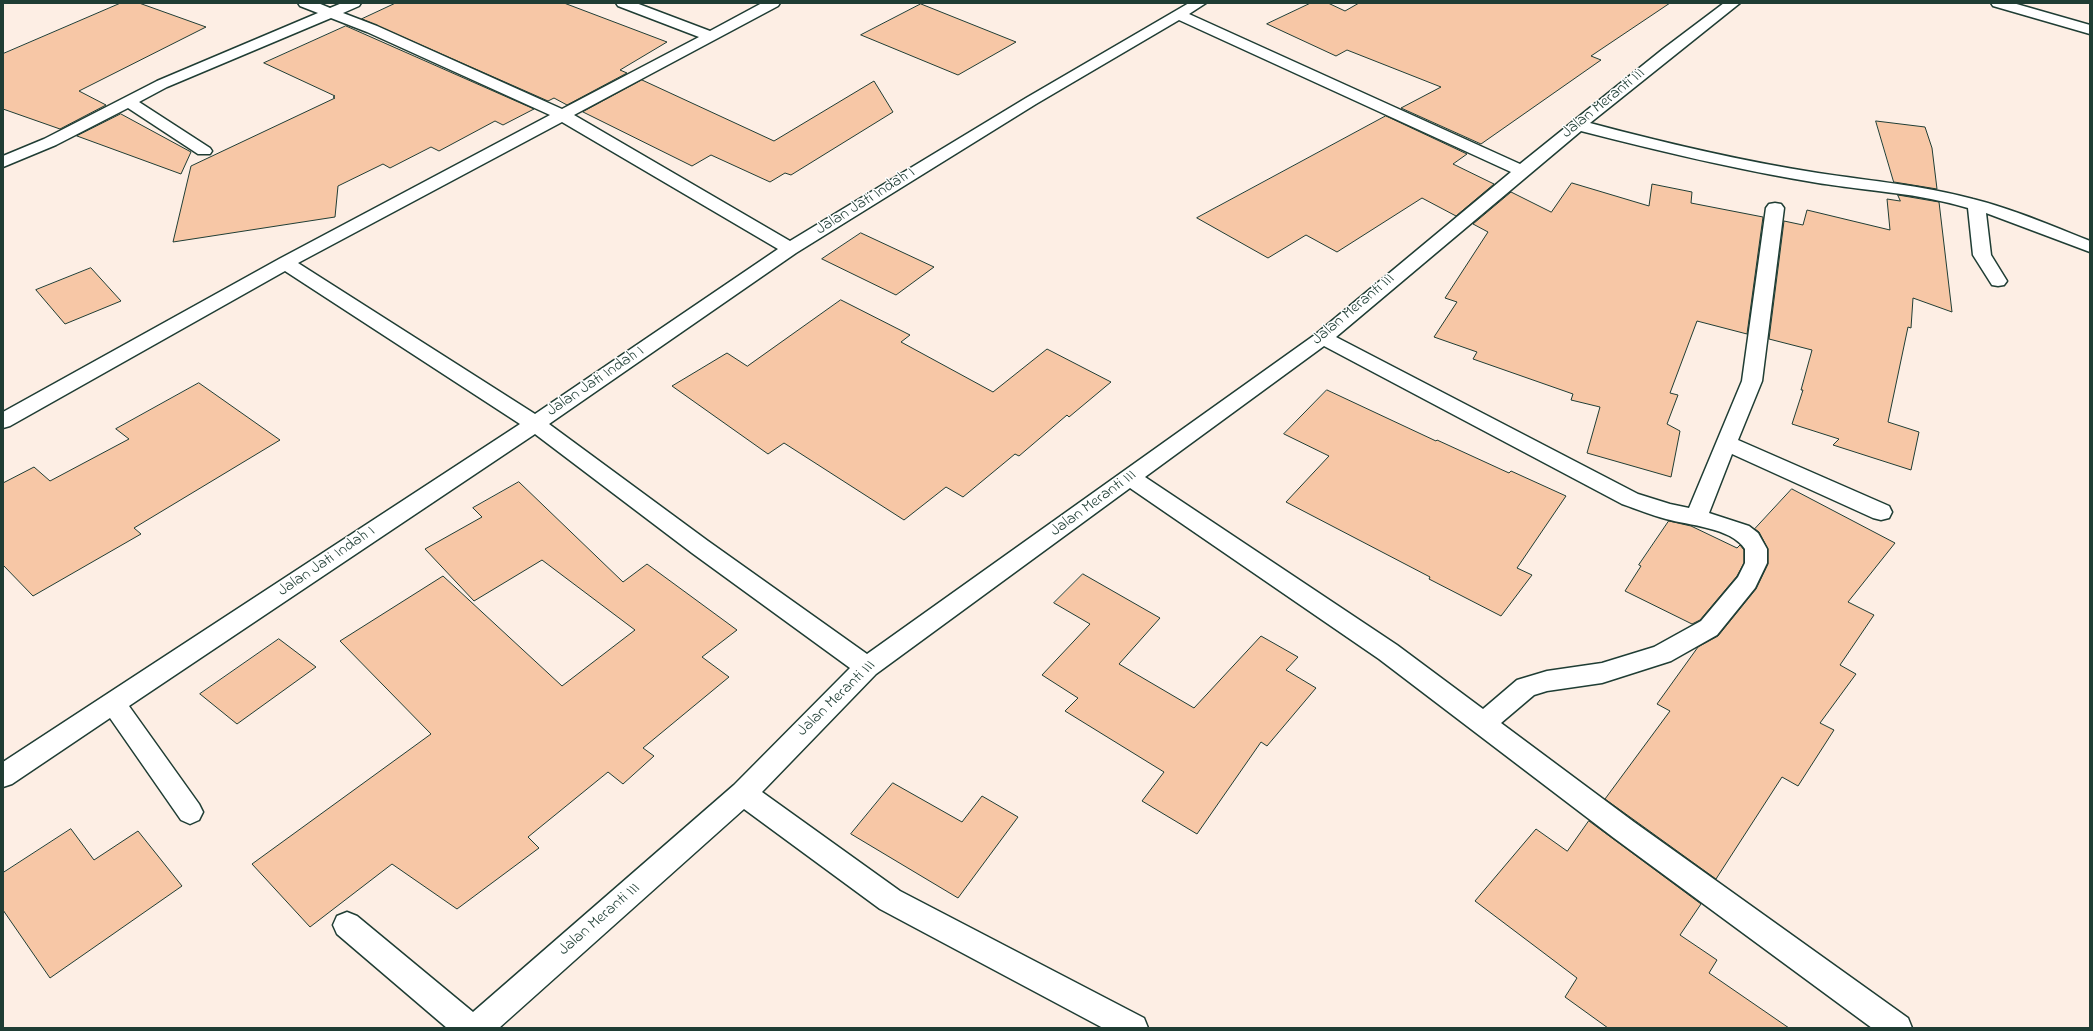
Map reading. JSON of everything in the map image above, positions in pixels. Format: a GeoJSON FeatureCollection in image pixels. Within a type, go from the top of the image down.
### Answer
{"type":"FeatureCollection","features":[{"type":"Feature","properties":{"kind":"street"},"geometry":{"type":"LineString","coordinates":[[305,3],[332,12],[562,115],[790,249]]}},
{"type":"Feature","properties":{"kind":"street"},"geometry":{"type":"LineString","coordinates":[[3,162],[44,145],[162,84],[354,3]]}},
{"type":"Feature","properties":{"kind":"street"},"geometry":{"type":"LineString","coordinates":[[623,3],[710,36]]}},
{"type":"Feature","properties":{"kind":"street"},"geometry":{"type":"LineString","coordinates":[[3,421],[285,264],[773,3]]}},
{"type":"Feature","properties":{"kind":"street","name":"Jalan Jati Indah I"},"geometry":{"type":"LineString","coordinates":[[3,776],[114,704],[535,424],[790,249],[1031,101],[1199,3]]}},
{"type":"Feature","properties":{"kind":"street","name":"Jalan Meranti III"},"geometry":{"type":"LineString","coordinates":[[477,1028],[743,793],[867,667],[1323,338],[1522,171],[1733,3]]}},
{"type":"Feature","properties":{"kind":"street"},"geometry":{"type":"LineString","coordinates":[[1998,3],[2090,30]]}},
{"type":"Feature","properties":{"kind":"street"},"geometry":{"type":"LineString","coordinates":[[1180,15],[1522,171]]}},
{"type":"Feature","properties":{"kind":"street"},"geometry":{"type":"LineString","coordinates":[[129,102],[204,151]]}},
{"type":"Feature","properties":{"kind":"street"},"geometry":{"type":"LineString","coordinates":[[1578,126],[1736,164],[1838,181],[1920,191],[1976,205],[2090,247]]}},
{"type":"Feature","properties":{"kind":"street"},"geometry":{"type":"LineString","coordinates":[[1976,205],[1982,255],[1998,282]]}},
{"type":"Feature","properties":{"kind":"street"},"geometry":{"type":"LineString","coordinates":[[1696,518],[1752,381],[1775,208]]}},
{"type":"Feature","properties":{"kind":"street"},"geometry":{"type":"LineString","coordinates":[[285,264],[535,424],[700,547],[867,667]]}},
{"type":"Feature","properties":{"kind":"street"},"geometry":{"type":"LineString","coordinates":[[1323,338],[1630,499],[1668,512],[1696,518],[1741,532],[1750,539],[1756,549],[1756,563],[1747,582],[1709,628],[1662,654],[1602,673],[1547,681],[1526,687],[1484,723]]}},
{"type":"Feature","properties":{"kind":"street"},"geometry":{"type":"LineString","coordinates":[[1726,443],[1881,512]]}},
{"type":"Feature","properties":{"kind":"street"},"geometry":{"type":"LineString","coordinates":[[1131,478],[1388,652],[1624,830],[1897,1028]]}},
{"type":"Feature","properties":{"kind":"street"},"geometry":{"type":"LineString","coordinates":[[114,704],[190,812]]}},
{"type":"Feature","properties":{"kind":"street"},"geometry":{"type":"LineString","coordinates":[[743,793],[890,900],[1134,1028]]}},
{"type":"Feature","properties":{"kind":"street"},"geometry":{"type":"LineString","coordinates":[[347,925],[470,1028]]}},
{"type":"Feature","properties":{"kind":"building"},"geometry":{"type":"Polygon","coordinates":[[[121,3],[139,3],[206,27],[79,91],[106,105],[60,129],[3,109],[3,54],[121,3]]]}},
{"type":"Feature","properties":{"kind":"building"},"geometry":{"type":"Polygon","coordinates":[[[396,3],[564,3],[667,42],[620,70],[627,73],[567,105],[554,98],[548,101],[362,19],[396,3]]]}},
{"type":"Feature","properties":{"kind":"building"},"geometry":{"type":"Polygon","coordinates":[[[1311,3],[1328,3],[1345,11],[1359,3],[1670,3],[1591,56],[1601,60],[1481,144],[1401,108],[1441,87],[1347,50],[1336,56],[1267,24],[1311,3]]]}},
{"type":"Feature","properties":{"kind":"building"},"geometry":{"type":"Polygon","coordinates":[[[921,4],[1016,42],[958,75],[861,35],[921,4]]]}},
{"type":"Feature","properties":{"kind":"building"},"geometry":{"type":"Polygon","coordinates":[[[346,26],[534,109],[503,125],[495,121],[439,151],[431,147],[390,168],[383,164],[338,186],[335,217],[173,242],[191,166],[335,98],[333,97],[335,96],[264,63],[346,26]]]}},
{"type":"Feature","properties":{"kind":"building"},"geometry":{"type":"Polygon","coordinates":[[[642,80],[774,141],[874,81],[893,112],[791,175],[785,173],[770,182],[711,155],[692,166],[583,112],[642,80]]]}},
{"type":"Feature","properties":{"kind":"building"},"geometry":{"type":"Polygon","coordinates":[[[121,114],[191,152],[181,174],[77,136],[121,114]]]}},
{"type":"Feature","properties":{"kind":"building"},"geometry":{"type":"Polygon","coordinates":[[[1386,116],[1467,154],[1453,164],[1494,184],[1456,216],[1422,198],[1337,252],[1306,235],[1268,258],[1197,218],[1386,116]]]}},
{"type":"Feature","properties":{"kind":"building"},"geometry":{"type":"Polygon","coordinates":[[[1876,121],[1925,127],[1932,148],[1937,189],[1894,182],[1876,121]]]}},
{"type":"Feature","properties":{"kind":"building"},"geometry":{"type":"Polygon","coordinates":[[[1572,183],[1649,206],[1652,184],[1692,192],[1691,203],[1763,217],[1747,334],[1697,321],[1670,393],[1678,395],[1667,424],[1680,431],[1671,477],[1587,453],[1600,407],[1571,400],[1573,394],[1473,359],[1477,352],[1434,337],[1457,302],[1445,298],[1488,232],[1473,224],[1511,192],[1551,212],[1572,183]]]}},
{"type":"Feature","properties":{"kind":"building"},"geometry":{"type":"Polygon","coordinates":[[[1898,195],[1939,202],[1952,312],[1913,298],[1911,328],[1908,327],[1888,422],[1919,432],[1911,470],[1833,445],[1839,439],[1792,424],[1803,390],[1801,390],[1812,350],[1769,339],[1784,221],[1803,225],[1807,210],[1890,230],[1887,199],[1900,201],[1898,195]]]}},
{"type":"Feature","properties":{"kind":"building"},"geometry":{"type":"Polygon","coordinates":[[[861,233],[934,267],[896,295],[822,259],[861,233]]]}},
{"type":"Feature","properties":{"kind":"building"},"geometry":{"type":"Polygon","coordinates":[[[91,268],[121,301],[65,324],[36,290],[91,268]]]}},
{"type":"Feature","properties":{"kind":"building"},"geometry":{"type":"Polygon","coordinates":[[[841,300],[910,335],[901,342],[993,392],[1047,349],[1111,382],[1069,417],[1067,415],[1019,456],[1015,454],[963,497],[946,487],[904,520],[784,443],[768,454],[672,386],[727,353],[747,366],[841,300]]]}},
{"type":"Feature","properties":{"kind":"building"},"geometry":{"type":"Polygon","coordinates":[[[199,383],[280,440],[134,528],[141,534],[33,596],[3,565],[3,483],[34,467],[50,481],[129,439],[116,429],[199,383]]]}},
{"type":"Feature","properties":{"kind":"building"},"geometry":{"type":"Polygon","coordinates":[[[1327,390],[1436,441],[1437,440],[1509,473],[1511,471],[1566,496],[1517,568],[1532,575],[1501,616],[1286,502],[1329,456],[1284,434],[1327,390]]]}},
{"type":"Feature","properties":{"kind":"building"},"geometry":{"type":"Polygon","coordinates":[[[519,482],[623,582],[647,564],[737,630],[702,657],[729,677],[643,748],[654,756],[623,784],[608,772],[528,837],[539,848],[457,909],[392,864],[310,927],[252,864],[431,734],[340,641],[443,576],[562,686],[635,630],[542,560],[474,601],[425,549],[482,517],[473,508],[519,482]]]}},
{"type":"Feature","properties":{"kind":"building"},"geometry":{"type":"Polygon","coordinates":[[[1792,489],[1895,543],[1848,602],[1874,615],[1840,665],[1856,674],[1820,723],[1834,730],[1798,786],[1782,777],[1716,879],[1605,799],[1670,711],[1657,704],[1698,647],[1718,636],[1756,589],[1768,564],[1768,549],[1759,532],[1755,529],[1792,489]]]}},
{"type":"Feature","properties":{"kind":"building"},"geometry":{"type":"Polygon","coordinates":[[[1669,521],[1691,526],[1737,548],[1740,545],[1744,550],[1744,563],[1737,576],[1700,620],[1692,624],[1625,591],[1641,566],[1639,565],[1669,521]]]}},
{"type":"Feature","properties":{"kind":"building"},"geometry":{"type":"Polygon","coordinates":[[[1083,574],[1160,618],[1119,664],[1194,708],[1261,636],[1298,657],[1286,670],[1316,688],[1267,746],[1261,742],[1197,834],[1142,801],[1164,772],[1065,711],[1078,698],[1042,675],[1090,624],[1054,603],[1083,574]]]}},
{"type":"Feature","properties":{"kind":"building"},"geometry":{"type":"Polygon","coordinates":[[[279,639],[316,667],[237,724],[200,694],[279,639]]]}},
{"type":"Feature","properties":{"kind":"building"},"geometry":{"type":"Polygon","coordinates":[[[893,783],[962,822],[982,796],[1018,817],[958,898],[851,834],[893,783]]]}},
{"type":"Feature","properties":{"kind":"building"},"geometry":{"type":"Polygon","coordinates":[[[1589,821],[1701,904],[1680,935],[1717,960],[1709,973],[1789,1028],[1608,1028],[1565,997],[1577,978],[1475,901],[1536,829],[1567,851],[1589,821]]]}},
{"type":"Feature","properties":{"kind":"building"},"geometry":{"type":"Polygon","coordinates":[[[71,829],[94,860],[138,831],[182,886],[50,978],[3,910],[3,873],[71,829]]]}}]}
